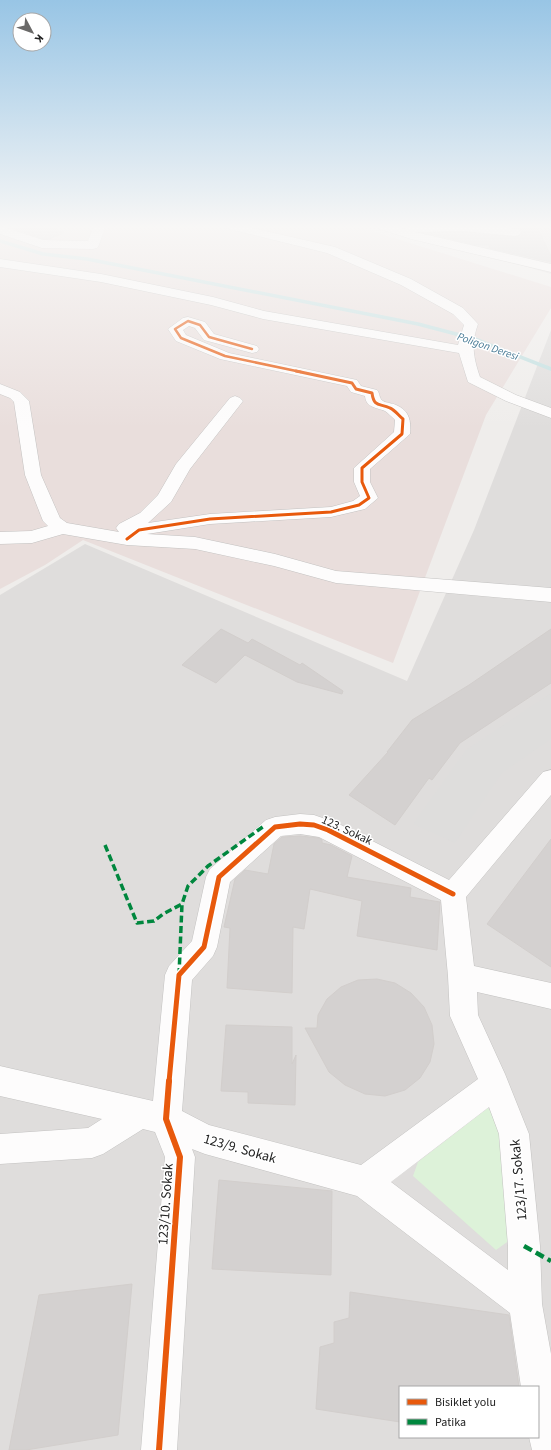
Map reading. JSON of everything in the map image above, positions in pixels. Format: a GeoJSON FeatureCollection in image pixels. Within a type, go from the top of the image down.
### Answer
{"type":"FeatureCollection","features":[{"type":"Feature","properties":{"kind":"street"},"geometry":{"type":"LineString","coordinates":[[172,293],[213,301],[263,315],[464,350]]}},
{"type":"Feature","properties":{"kind":"street"},"geometry":{"type":"LineString","coordinates":[[425,293],[458,311],[471,324],[464,350],[473,379],[511,398],[551,414]]}},
{"type":"Feature","properties":{"kind":"street"},"geometry":{"type":"LineString","coordinates":[[118,538],[139,530],[210,519],[332,512],[359,505],[368,498],[362,482],[362,468],[402,434],[403,419],[391,408],[378,405],[373,400],[372,393],[356,389],[352,383],[225,356],[181,338],[175,330],[188,321],[200,325],[209,337],[252,349]]}},
{"type":"Feature","properties":{"kind":"street"},"geometry":{"type":"LineString","coordinates":[[0,389],[15,395],[21,401],[33,475],[52,521],[62,528],[118,538],[195,543],[275,560],[336,576],[551,595]]}},
{"type":"Feature","properties":{"kind":"street"},"geometry":{"type":"LineString","coordinates":[[118,538],[146,517],[165,498],[182,468],[235,401]]}},
{"type":"Feature","properties":{"kind":"street"},"geometry":{"type":"LineString","coordinates":[[0,538],[32,537],[62,528]]}},
{"type":"Feature","properties":{"kind":"street"},"geometry":{"type":"LineString","coordinates":[[453,894],[551,779]]}},
{"type":"Feature","properties":{"kind":"street","name":"123. Sokak"},"geometry":{"type":"LineString","coordinates":[[219,878],[275,827],[300,824],[314,825],[328,830],[453,894]]}},
{"type":"Feature","properties":{"kind":"street","name":"123/10. Sokak"},"geometry":{"type":"LineString","coordinates":[[159,1450],[180,1157],[153,1116],[179,975],[204,947],[219,878]]}},
{"type":"Feature","properties":{"kind":"street","name":"123/17. Sokak"},"geometry":{"type":"LineString","coordinates":[[453,894],[462,976],[464,1016],[495,1084],[514,1134],[524,1246],[525,1304],[550,1450]]}},
{"type":"Feature","properties":{"kind":"street"},"geometry":{"type":"LineString","coordinates":[[462,976],[551,996]]}},
{"type":"Feature","properties":{"kind":"street","name":"123/9. Sokak"},"geometry":{"type":"LineString","coordinates":[[0,1081],[153,1116],[205,1139],[365,1182],[525,1304]]}},
{"type":"Feature","properties":{"kind":"street"},"geometry":{"type":"LineString","coordinates":[[365,1182],[495,1084]]}},
{"type":"Feature","properties":{"kind":"street"},"geometry":{"type":"LineString","coordinates":[[0,1149],[92,1142],[153,1116]]}},
{"type":"Feature","properties":{"kind":"shaded area"},"geometry":{"type":"Polygon","coordinates":[[[0,293],[551,293],[551,308],[486,415],[393,663],[83,540],[45,565],[0,589],[0,293]]]}},
{"type":"Feature","properties":{"kind":"shaded area"},"geometry":{"type":"Polygon","coordinates":[[[551,330],[551,1450],[0,1450],[0,595],[85,544],[407,681],[474,530],[551,330]]]}},
{"type":"Feature","properties":{"kind":"shaded area"},"geometry":{"type":"Polygon","coordinates":[[[551,693],[551,739],[502,773],[455,843],[413,824],[466,750],[551,693]]]}},
{"type":"Feature","properties":{"kind":"green space"},"geometry":{"type":"Polygon","coordinates":[[[488,1108],[502,1125],[510,1240],[496,1250],[413,1176],[418,1162],[488,1108]]]}},
{"type":"Feature","properties":{"kind":"building"},"geometry":{"type":"Polygon","coordinates":[[[221,629],[248,643],[252,639],[300,665],[302,663],[343,691],[342,694],[297,682],[245,655],[216,683],[182,665],[221,629]]]}},
{"type":"Feature","properties":{"kind":"building"},"geometry":{"type":"Polygon","coordinates":[[[551,629],[551,683],[460,743],[432,780],[429,778],[395,825],[349,795],[388,752],[412,720],[469,685],[551,629]]]}},
{"type":"Feature","properties":{"kind":"building"},"geometry":{"type":"Polygon","coordinates":[[[300,836],[319,838],[322,840],[322,843],[331,845],[352,856],[347,877],[411,888],[410,897],[440,902],[437,950],[357,936],[362,901],[310,889],[304,929],[293,927],[292,993],[227,988],[230,928],[224,927],[235,879],[245,870],[268,874],[274,844],[282,837],[300,836]]]}},
{"type":"Feature","properties":{"kind":"building"},"geometry":{"type":"Polygon","coordinates":[[[551,839],[551,967],[487,924],[551,839]]]}},
{"type":"Feature","properties":{"kind":"building"},"geometry":{"type":"Polygon","coordinates":[[[377,979],[395,983],[411,993],[424,1007],[432,1025],[434,1044],[430,1062],[420,1078],[405,1090],[385,1096],[365,1094],[345,1085],[329,1072],[305,1028],[317,1028],[318,1015],[327,999],[341,987],[358,980],[377,979]]]}},
{"type":"Feature","properties":{"kind":"building"},"geometry":{"type":"Polygon","coordinates":[[[226,1025],[292,1027],[292,1064],[296,1055],[295,1105],[248,1103],[248,1092],[221,1091],[226,1025]]]}},
{"type":"Feature","properties":{"kind":"building"},"geometry":{"type":"Polygon","coordinates":[[[219,1180],[332,1191],[331,1275],[212,1269],[219,1180]]]}},
{"type":"Feature","properties":{"kind":"building"},"geometry":{"type":"Polygon","coordinates":[[[132,1284],[118,1435],[26,1450],[9,1450],[39,1295],[132,1284]]]}},
{"type":"Feature","properties":{"kind":"building"},"geometry":{"type":"Polygon","coordinates":[[[350,1292],[509,1315],[519,1386],[399,1386],[399,1422],[316,1409],[320,1347],[334,1343],[334,1322],[349,1318],[350,1292]]]}},
{"type":"Feature","properties":{"kind":"waterway","name":"Poligon Deresi"},"geometry":{"type":"LineString","coordinates":[[258,293],[418,324],[475,339],[551,369]]}},
{"type":"Feature","properties":{"kind":"marked path"},"geometry":{"type":"LineString","coordinates":[[179,975],[182,904],[188,886],[208,866],[264,826]]}},
{"type":"Feature","properties":{"kind":"marked path"},"geometry":{"type":"LineString","coordinates":[[105,845],[137,923],[154,921],[163,914],[182,904]]}},
{"type":"Feature","properties":{"kind":"marked path"},"geometry":{"type":"LineString","coordinates":[[524,1246],[551,1261]]}},
{"type":"Feature","properties":{"kind":"cycle path"},"geometry":{"type":"LineString","coordinates":[[127,539],[139,530],[210,519],[331,512],[359,505],[369,498],[362,482],[362,468],[402,434],[403,419],[391,408],[378,405],[373,400],[372,393],[356,389],[352,383],[225,356],[181,338],[175,329],[188,321],[200,325],[209,337],[252,349]]}},
{"type":"Feature","properties":{"kind":"cycle path"},"geometry":{"type":"LineString","coordinates":[[159,1450],[180,1157],[166,1119],[179,975],[204,947],[219,877],[275,827],[300,824],[314,825],[328,830],[453,894]]}}]}
